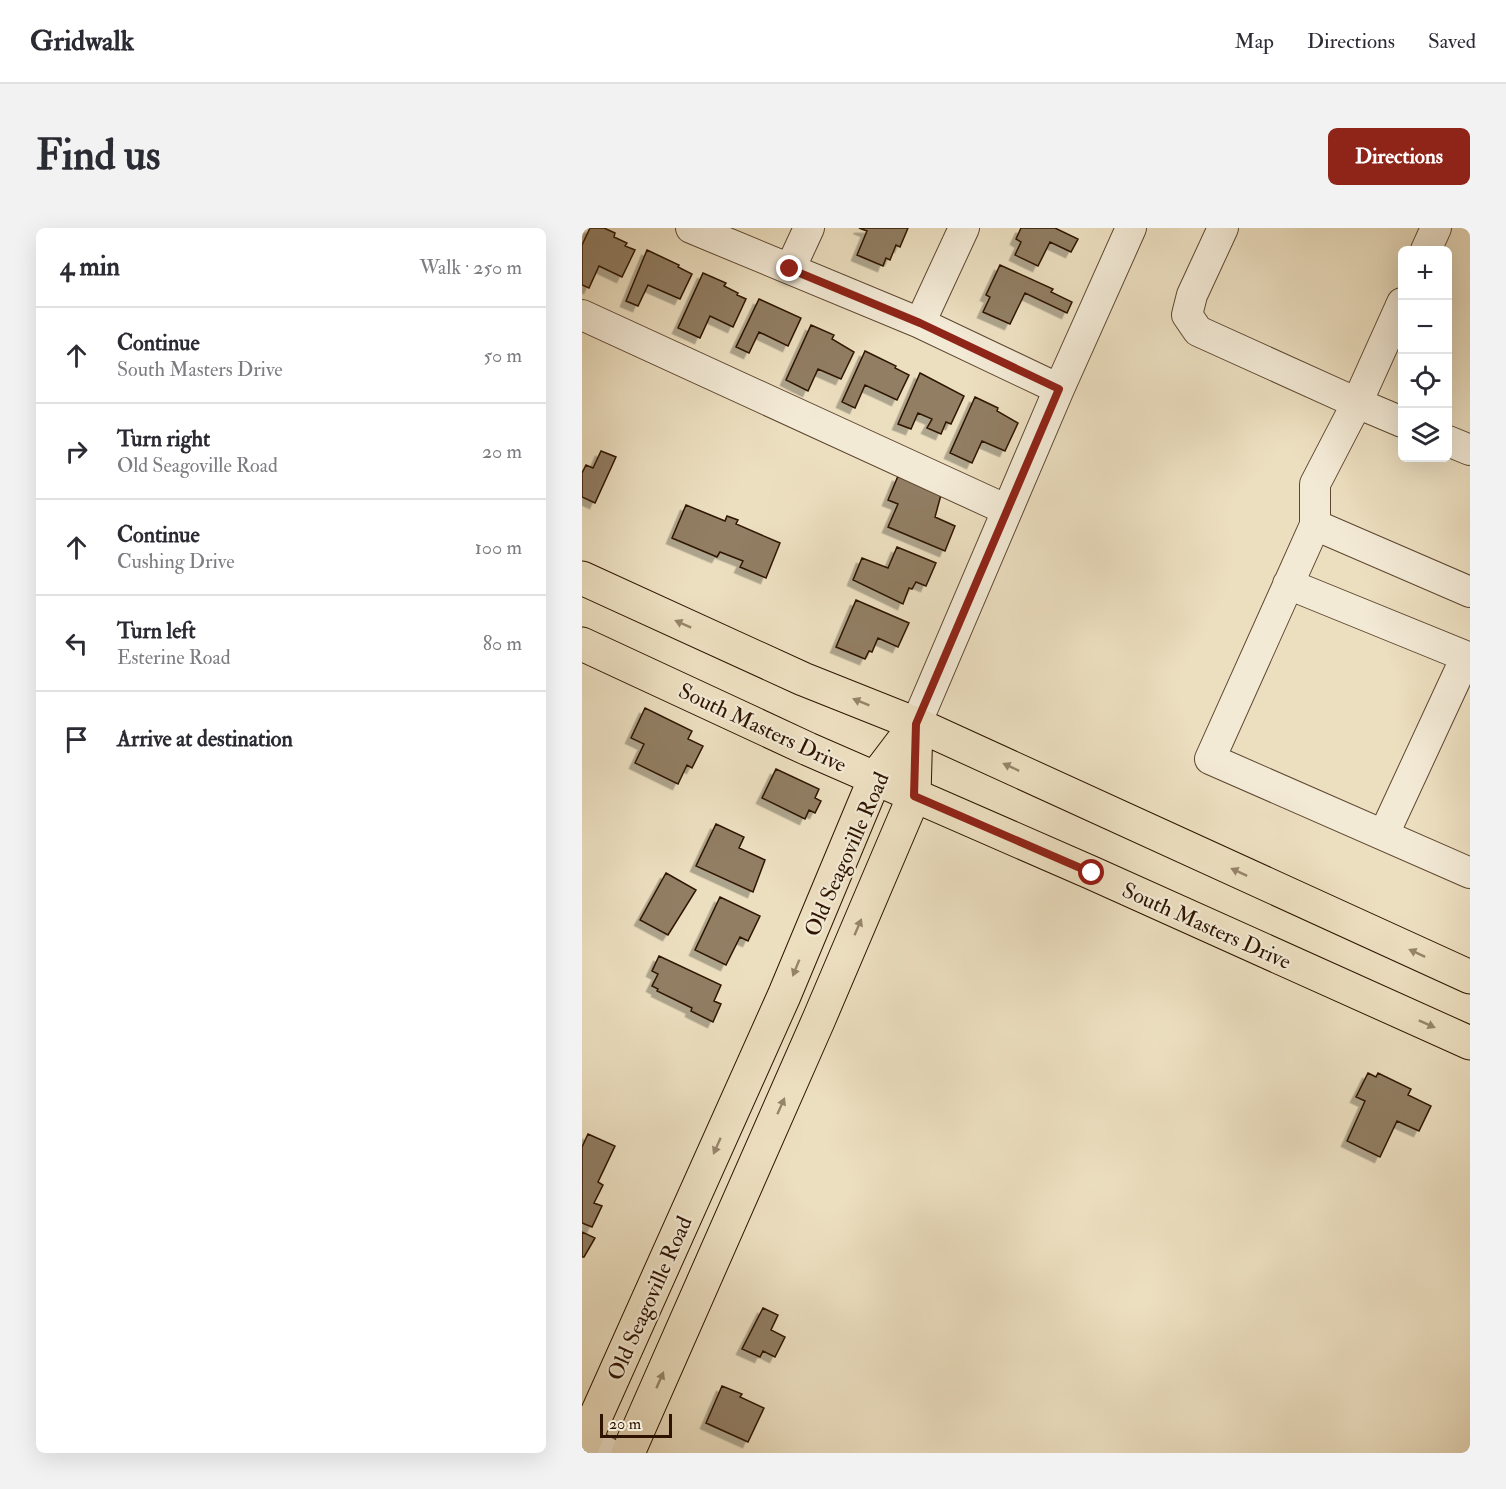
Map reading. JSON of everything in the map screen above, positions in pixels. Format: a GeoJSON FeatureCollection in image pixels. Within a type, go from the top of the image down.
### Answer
{"type":"FeatureCollection","features":[{"type":"Feature","properties":{"kind":"main road"},"geometry":{"type":"LineString","coordinates":[[582,578],[803,679],[916,724],[1470,977]]}},
{"type":"Feature","properties":{"kind":"main road","name":"South Masters Drive"},"geometry":{"type":"LineString","coordinates":[[582,644],[914,796],[1092,873],[1470,1043]]}},
{"type":"Feature","properties":{"kind":"main road","name":"Old Seagoville Road"},"geometry":{"type":"LineString","coordinates":[[592,1447],[875,778],[916,724]]}},
{"type":"Feature","properties":{"kind":"main road","name":"Old Seagoville Road"},"geometry":{"type":"LineString","coordinates":[[628,1453],[819,1019],[914,796],[916,724]]}},
{"type":"Feature","properties":{"kind":"street"},"geometry":{"type":"LineString","coordinates":[[691,228],[920,323],[1059,389]]}},
{"type":"Feature","properties":{"kind":"street"},"geometry":{"type":"LineString","coordinates":[[790,269],[809,228]]}},
{"type":"Feature","properties":{"kind":"street"},"geometry":{"type":"LineString","coordinates":[[920,323],[964,228]]}},
{"type":"Feature","properties":{"kind":"street"},"geometry":{"type":"LineString","coordinates":[[916,724],[1059,389],[1131,228]]}},
{"type":"Feature","properties":{"kind":"street"},"geometry":{"type":"LineString","coordinates":[[1223,228],[1192,295],[1187,315],[1198,331],[1398,420]]}},
{"type":"Feature","properties":{"kind":"street"},"geometry":{"type":"LineString","coordinates":[[1428,246],[1436,228]]}},
{"type":"Feature","properties":{"kind":"street"},"geometry":{"type":"LineString","coordinates":[[1398,312],[1357,403],[1315,484],[1315,525],[1210,759],[1470,873]]}},
{"type":"Feature","properties":{"kind":"street"},"geometry":{"type":"LineString","coordinates":[[582,315],[1007,510]]}},
{"type":"Feature","properties":{"kind":"street"},"geometry":{"type":"LineString","coordinates":[[1452,443],[1470,450]]}},
{"type":"Feature","properties":{"kind":"street"},"geometry":{"type":"LineString","coordinates":[[1315,525],[1470,592]]}},
{"type":"Feature","properties":{"kind":"street"},"geometry":{"type":"LineString","coordinates":[[1288,584],[1468,658],[1384,834]]}},
{"type":"Feature","properties":{"kind":"building"},"geometry":{"type":"Polygon","coordinates":[[[590,228],[604,228],[615,233],[614,237],[627,243],[625,246],[635,250],[622,277],[599,266],[589,288],[582,285],[582,245],[590,228]]]}},
{"type":"Feature","properties":{"kind":"building"},"geometry":{"type":"Polygon","coordinates":[[[859,228],[908,228],[900,247],[896,245],[890,260],[886,258],[883,266],[857,255],[867,231],[859,228]]]}},
{"type":"Feature","properties":{"kind":"building"},"geometry":{"type":"Polygon","coordinates":[[[1021,228],[1055,228],[1078,239],[1071,252],[1050,242],[1038,266],[1015,255],[1021,242],[1016,239],[1021,228]]]}},
{"type":"Feature","properties":{"kind":"building"},"geometry":{"type":"Polygon","coordinates":[[[647,250],[679,265],[678,267],[692,274],[680,299],[648,285],[638,306],[626,301],[647,250]]]}},
{"type":"Feature","properties":{"kind":"building"},"geometry":{"type":"Polygon","coordinates":[[[1000,265],[1053,289],[1051,292],[1072,302],[1067,313],[1025,293],[1010,324],[983,312],[990,297],[986,295],[1000,265]]]}},
{"type":"Feature","properties":{"kind":"building"},"geometry":{"type":"Polygon","coordinates":[[[703,273],[726,283],[724,286],[746,299],[733,327],[710,316],[700,338],[678,328],[703,273]]]}},
{"type":"Feature","properties":{"kind":"building"},"geometry":{"type":"Polygon","coordinates":[[[759,299],[801,318],[788,346],[759,332],[749,353],[736,347],[759,299]]]}},
{"type":"Feature","properties":{"kind":"building"},"geometry":{"type":"Polygon","coordinates":[[[811,325],[834,335],[832,339],[854,352],[841,379],[818,369],[808,391],[786,380],[811,325]]]}},
{"type":"Feature","properties":{"kind":"building"},"geometry":{"type":"Polygon","coordinates":[[[865,351],[909,375],[897,400],[865,385],[855,408],[842,402],[865,351]]]}},
{"type":"Feature","properties":{"kind":"building"},"geometry":{"type":"Polygon","coordinates":[[[920,373],[964,396],[951,424],[946,422],[941,434],[927,428],[932,419],[918,413],[911,429],[898,424],[920,373]]]}},
{"type":"Feature","properties":{"kind":"building"},"geometry":{"type":"Polygon","coordinates":[[[975,397],[998,408],[997,411],[1018,423],[1005,451],[982,441],[972,463],[950,453],[975,397]]]}},
{"type":"Feature","properties":{"kind":"building"},"geometry":{"type":"Polygon","coordinates":[[[601,451],[616,457],[595,503],[582,497],[582,473],[586,465],[593,468],[601,451]]]}},
{"type":"Feature","properties":{"kind":"building"},"geometry":{"type":"Polygon","coordinates":[[[898,476],[941,495],[935,517],[955,526],[945,551],[888,527],[898,504],[888,500],[898,476]]]}},
{"type":"Feature","properties":{"kind":"building"},"geometry":{"type":"Polygon","coordinates":[[[686,505],[725,521],[727,516],[738,520],[736,524],[780,543],[766,578],[740,567],[743,561],[720,552],[717,557],[672,538],[686,505]]]}},
{"type":"Feature","properties":{"kind":"building"},"geometry":{"type":"Polygon","coordinates":[[[897,547],[936,563],[926,586],[916,582],[912,589],[909,588],[903,604],[853,580],[862,558],[888,568],[897,547]]]}},
{"type":"Feature","properties":{"kind":"building"},"geometry":{"type":"Polygon","coordinates":[[[856,600],[909,623],[898,647],[878,638],[872,652],[869,651],[865,659],[836,647],[856,600]]]}},
{"type":"Feature","properties":{"kind":"building"},"geometry":{"type":"Polygon","coordinates":[[[645,708],[692,731],[688,739],[703,746],[692,768],[687,765],[678,784],[635,763],[644,744],[631,738],[645,708]]]}},
{"type":"Feature","properties":{"kind":"building"},"geometry":{"type":"Polygon","coordinates":[[[776,769],[819,789],[815,798],[821,801],[815,813],[809,810],[805,819],[762,798],[776,769]]]}},
{"type":"Feature","properties":{"kind":"building"},"geometry":{"type":"Polygon","coordinates":[[[716,824],[744,837],[739,848],[765,860],[753,892],[696,866],[716,824]]]}},
{"type":"Feature","properties":{"kind":"building"},"geometry":{"type":"Polygon","coordinates":[[[666,873],[696,890],[668,935],[640,920],[666,873]]]}},
{"type":"Feature","properties":{"kind":"building"},"geometry":{"type":"Polygon","coordinates":[[[720,897],[760,916],[748,941],[740,937],[726,965],[695,950],[720,897]]]}},
{"type":"Feature","properties":{"kind":"building"},"geometry":{"type":"Polygon","coordinates":[[[659,956],[721,985],[714,1001],[721,1004],[713,1022],[652,986],[658,974],[652,971],[659,956]]]}},
{"type":"Feature","properties":{"kind":"building"},"geometry":{"type":"Polygon","coordinates":[[[1368,1073],[1376,1077],[1378,1073],[1411,1089],[1408,1095],[1431,1106],[1419,1131],[1397,1121],[1380,1157],[1347,1141],[1365,1101],[1356,1097],[1368,1073]]]}},
{"type":"Feature","properties":{"kind":"building"},"geometry":{"type":"Polygon","coordinates":[[[588,1134],[615,1146],[598,1182],[603,1185],[594,1203],[602,1206],[592,1227],[582,1223],[582,1147],[588,1134]]]}},
{"type":"Feature","properties":{"kind":"building"},"geometry":{"type":"Polygon","coordinates":[[[582,1232],[595,1238],[584,1257],[582,1257],[582,1232]]]}},
{"type":"Feature","properties":{"kind":"building"},"geometry":{"type":"Polygon","coordinates":[[[763,1308],[778,1315],[771,1330],[785,1337],[775,1357],[763,1351],[760,1357],[742,1349],[763,1308]]]}},
{"type":"Feature","properties":{"kind":"building"},"geometry":{"type":"Polygon","coordinates":[[[722,1386],[742,1394],[740,1397],[764,1408],[748,1442],[706,1423],[722,1386]]]}},
{"type":"Feature","properties":{"kind":"route"},"geometry":{"type":"LineString","coordinates":[[790,269],[920,323],[1059,389],[916,724],[914,796],[1092,873]]}}]}
